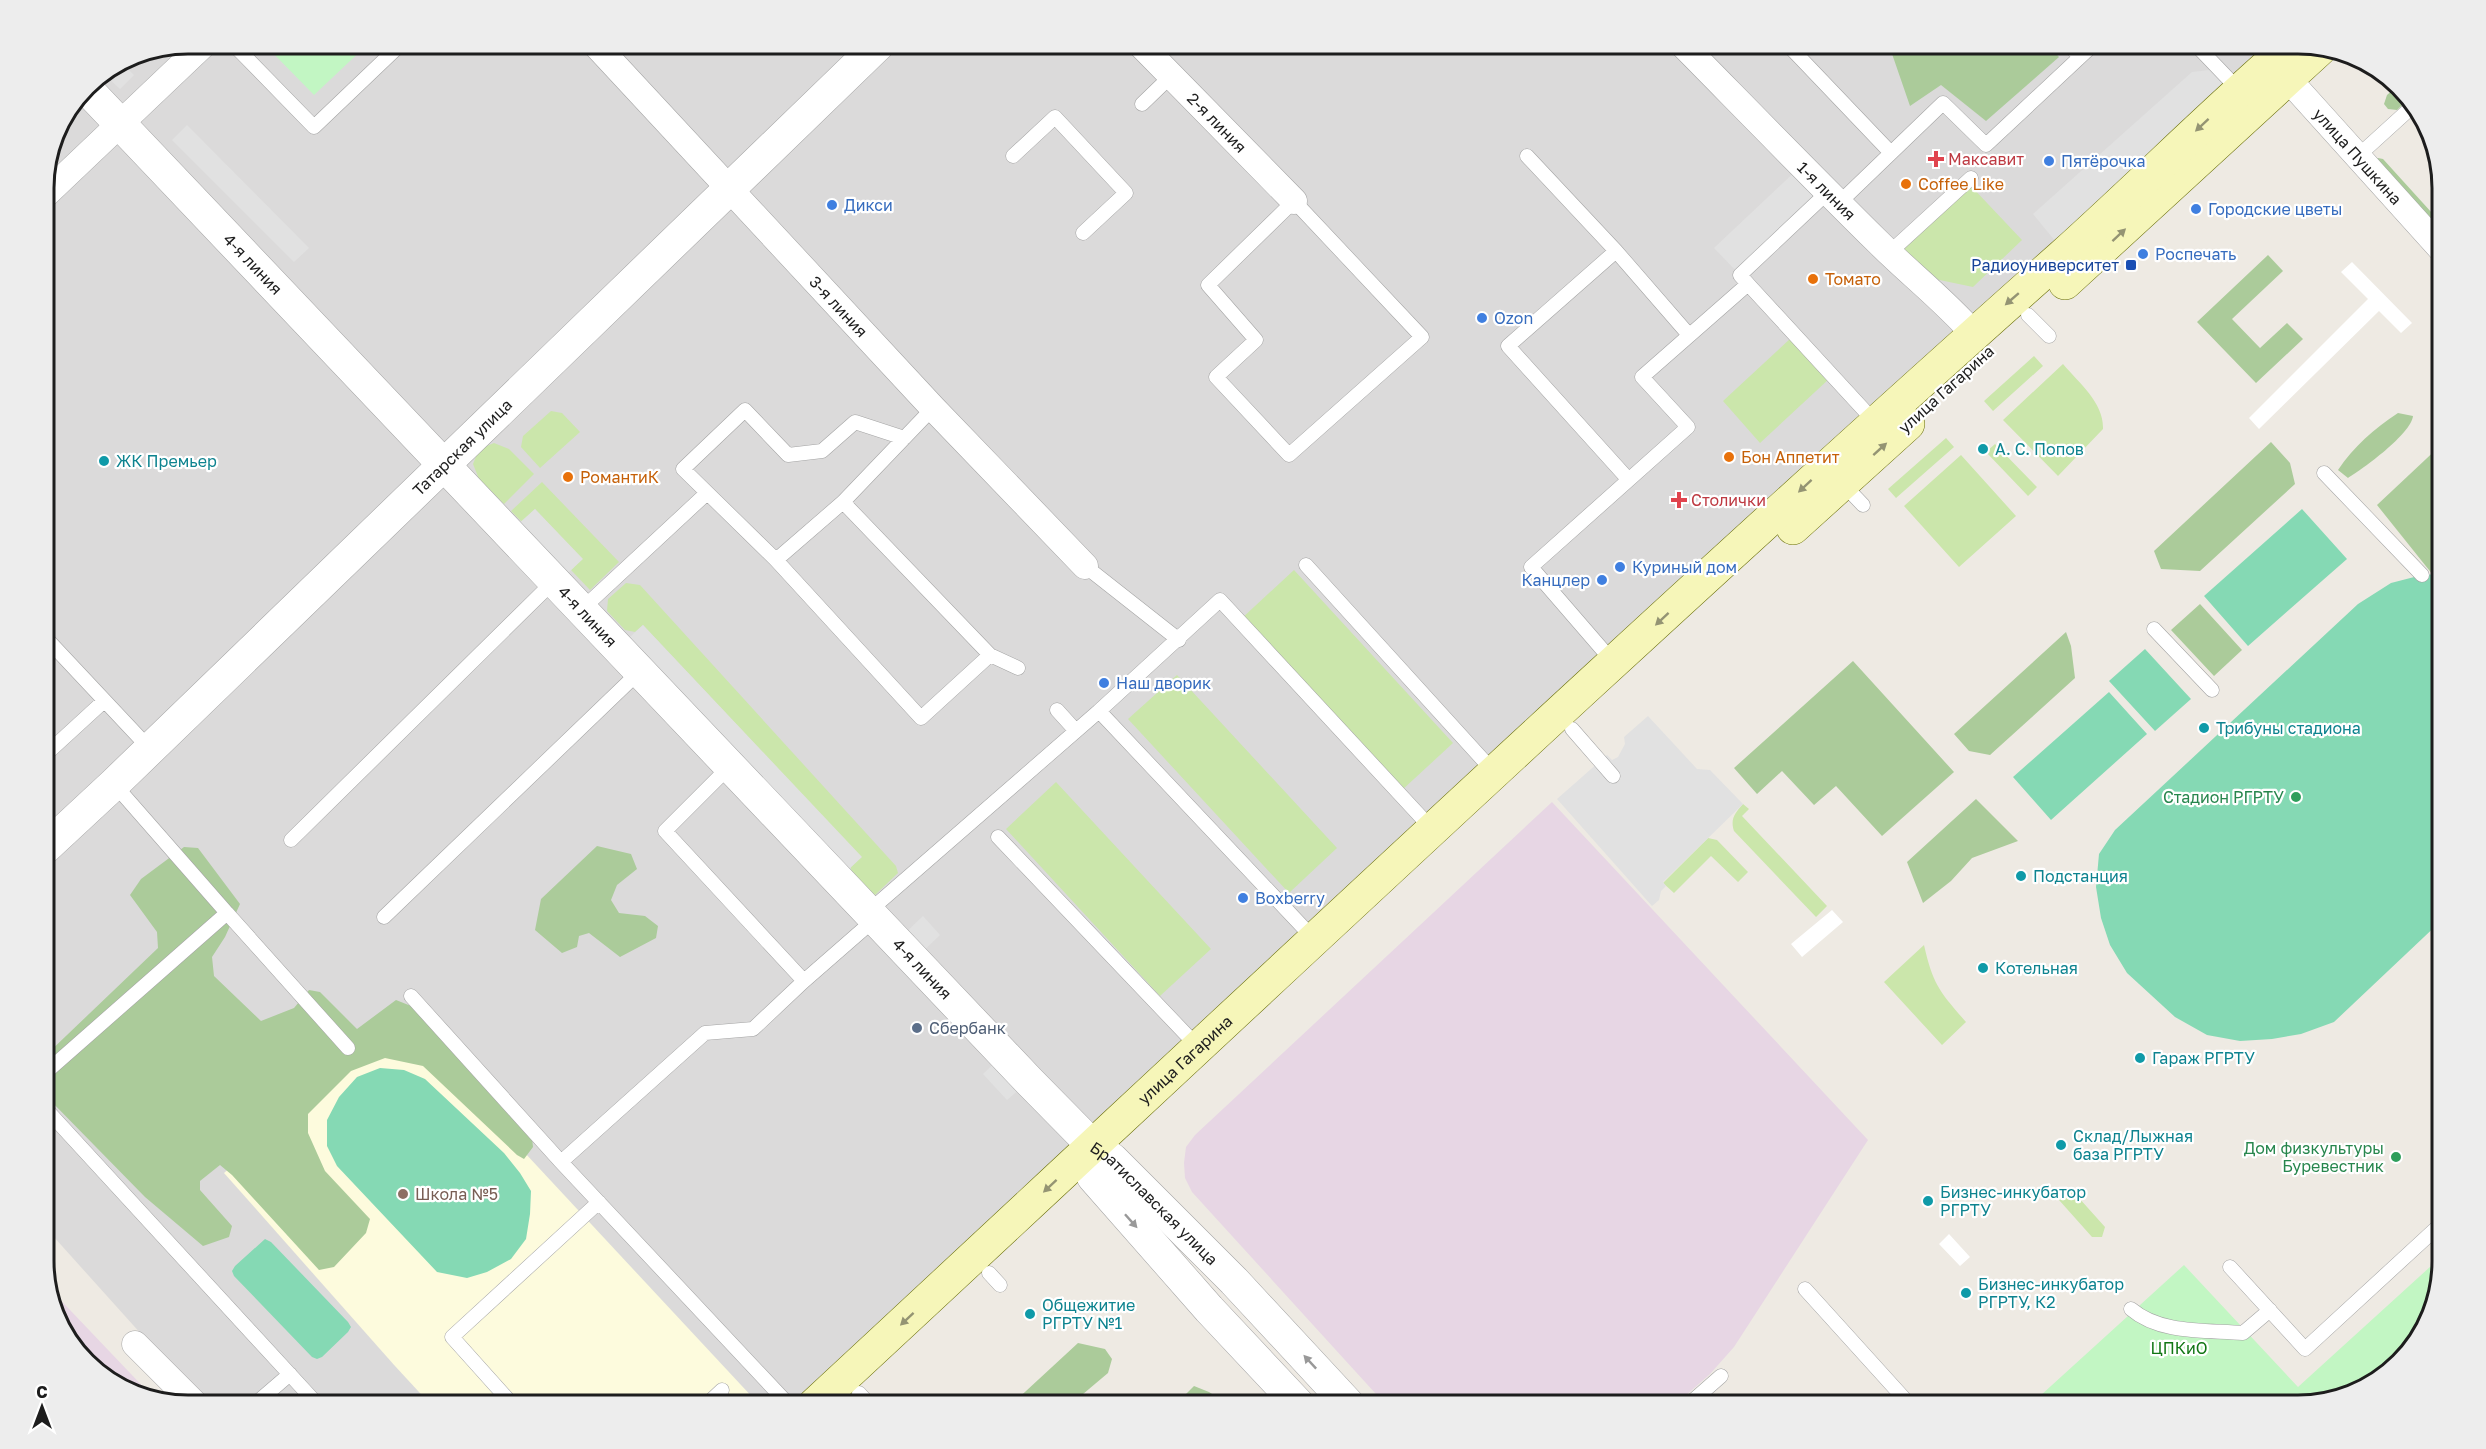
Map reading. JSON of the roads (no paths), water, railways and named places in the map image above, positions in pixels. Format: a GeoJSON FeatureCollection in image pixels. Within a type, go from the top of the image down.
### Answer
{"type":"FeatureCollection","features":[{"type":"Feature","properties":{"kind":"main road","name":"улица Гагарина"},"geometry":{"type":"LineString","coordinates":[[826,1395],[1099,1160],[1565,722],[1614,663],[1875,422],[2065,253],[2239,90],[2284,61],[2304,54]]}},
{"type":"Feature","properties":{"kind":"main road","name":"улица Гагарина"},"geometry":{"type":"LineString","coordinates":[[865,1395],[994,1279],[1200,1048],[1433,830],[1495,774],[1565,722],[1852,494],[2038,326],[2284,61]]}},
{"type":"Feature","properties":{"kind":"street"},"geometry":{"type":"LineString","coordinates":[[54,187],[194,54]]}},
{"type":"Feature","properties":{"kind":"street","name":"3-я линия"},"geometry":{"type":"LineString","coordinates":[[604,54],[933,408],[1085,566]]}},
{"type":"Feature","properties":{"kind":"street","name":"Татарская улица"},"geometry":{"type":"LineString","coordinates":[[54,840],[869,54]]}},
{"type":"Feature","properties":{"kind":"street","name":"2-я линия"},"geometry":{"type":"LineString","coordinates":[[1150,54],[1294,201]]}},
{"type":"Feature","properties":{"kind":"street","name":"1-я линия"},"geometry":{"type":"LineString","coordinates":[[1692,54],[1889,253],[1955,313],[1974,334]]}},
{"type":"Feature","properties":{"kind":"street","name":"улица Пушкина"},"geometry":{"type":"LineString","coordinates":[[2284,61],[2358,156],[2432,239]]}},
{"type":"Feature","properties":{"kind":"street","name":"4-я линия"},"geometry":{"type":"LineString","coordinates":[[92,94],[871,915],[1099,1160]]}},
{"type":"Feature","properties":{"kind":"street","name":"Братиславская улица"},"geometry":{"type":"LineString","coordinates":[[1099,1160],[1209,1309],[1289,1395]]}},
{"type":"Feature","properties":{"kind":"street","name":"Братиславская улица"},"geometry":{"type":"LineString","coordinates":[[1099,1160],[1234,1281],[1339,1395]]}},
{"type":"Feature","properties":{"kind":"street"},"geometry":{"type":"LineString","coordinates":[[135,1344],[185,1395]]}},
{"type":"Feature","properties":{"kind":"lane"},"geometry":{"type":"LineString","coordinates":[[243,54],[314,128],[390,54]]}},
{"type":"Feature","properties":{"kind":"lane"},"geometry":{"type":"LineString","coordinates":[[1797,54],[1891,153]]}},
{"type":"Feature","properties":{"kind":"lane"},"geometry":{"type":"LineString","coordinates":[[2077,54],[2080,57]]}},
{"type":"Feature","properties":{"kind":"lane"},"geometry":{"type":"LineString","coordinates":[[1875,422],[1740,275],[1833,197],[1891,153],[1943,103],[1986,145],[2083,54]]}},
{"type":"Feature","properties":{"kind":"lane"},"geometry":{"type":"LineString","coordinates":[[2204,54],[2239,90]]}},
{"type":"Feature","properties":{"kind":"lane"},"geometry":{"type":"LineString","coordinates":[[1142,104],[1171,76]]}},
{"type":"Feature","properties":{"kind":"lane"},"geometry":{"type":"LineString","coordinates":[[2358,156],[2407,111]]}},
{"type":"Feature","properties":{"kind":"lane"},"geometry":{"type":"LineString","coordinates":[[1014,156],[1055,117],[1126,193],[1083,233]]}},
{"type":"Feature","properties":{"kind":"lane"},"geometry":{"type":"LineString","coordinates":[[1090,154],[1100,144]]}},
{"type":"Feature","properties":{"kind":"lane"},"geometry":{"type":"LineString","coordinates":[[1527,156],[1616,251],[1689,335]]}},
{"type":"Feature","properties":{"kind":"lane"},"geometry":{"type":"LineString","coordinates":[[1889,253],[1971,178]]}},
{"type":"Feature","properties":{"kind":"lane"},"geometry":{"type":"LineString","coordinates":[[1294,201],[1422,337],[1289,456],[1216,377],[1256,340],[1208,285],[1294,201]]}},
{"type":"Feature","properties":{"kind":"lane"},"geometry":{"type":"LineString","coordinates":[[1616,251],[1508,346],[1628,479]]}},
{"type":"Feature","properties":{"kind":"lane"},"geometry":{"type":"LineString","coordinates":[[1614,663],[1531,567],[1688,426],[1642,377],[1748,284]]}},
{"type":"Feature","properties":{"kind":"lane"},"geometry":{"type":"LineString","coordinates":[[776,560],[843,502],[933,408]]}},
{"type":"Feature","properties":{"kind":"lane"},"geometry":{"type":"LineString","coordinates":[[904,438],[855,422],[822,451],[788,455],[746,410],[683,469],[776,560],[921,718],[990,655]]}},
{"type":"Feature","properties":{"kind":"lane"},"geometry":{"type":"LineString","coordinates":[[2324,473],[2422,575]]}},
{"type":"Feature","properties":{"kind":"lane"},"geometry":{"type":"LineString","coordinates":[[581,610],[707,493]]}},
{"type":"Feature","properties":{"kind":"lane"},"geometry":{"type":"LineString","coordinates":[[843,502],[990,655],[1018,668]]}},
{"type":"Feature","properties":{"kind":"lane"},"geometry":{"type":"LineString","coordinates":[[1085,566],[1179,640]]}},
{"type":"Feature","properties":{"kind":"lane"},"geometry":{"type":"LineString","coordinates":[[1306,566],[1495,774]]}},
{"type":"Feature","properties":{"kind":"lane"},"geometry":{"type":"LineString","coordinates":[[291,840],[554,581]]}},
{"type":"Feature","properties":{"kind":"lane"},"geometry":{"type":"LineString","coordinates":[[561,1162],[705,1034],[753,1029],[871,915],[1179,640],[1220,600],[1433,830]]}},
{"type":"Feature","properties":{"kind":"lane"},"geometry":{"type":"LineString","coordinates":[[2154,629],[2212,690]]}},
{"type":"Feature","properties":{"kind":"lane"},"geometry":{"type":"LineString","coordinates":[[54,647],[150,749]]}},
{"type":"Feature","properties":{"kind":"lane"},"geometry":{"type":"LineString","coordinates":[[384,917],[640,671]]}},
{"type":"Feature","properties":{"kind":"lane"},"geometry":{"type":"LineString","coordinates":[[54,747],[104,701]]}},
{"type":"Feature","properties":{"kind":"lane"},"geometry":{"type":"LineString","coordinates":[[1057,710],[1076,731]]}},
{"type":"Feature","properties":{"kind":"lane"},"geometry":{"type":"LineString","coordinates":[[1099,711],[1315,940]]}},
{"type":"Feature","properties":{"kind":"lane"},"geometry":{"type":"LineString","coordinates":[[1565,722],[1614,776]]}},
{"type":"Feature","properties":{"kind":"lane"},"geometry":{"type":"LineString","coordinates":[[730,766],[665,831],[804,981]]}},
{"type":"Feature","properties":{"kind":"lane"},"geometry":{"type":"LineString","coordinates":[[114,784],[348,1048]]}},
{"type":"Feature","properties":{"kind":"lane"},"geometry":{"type":"LineString","coordinates":[[998,837],[1200,1048]]}},
{"type":"Feature","properties":{"kind":"lane"},"geometry":{"type":"LineString","coordinates":[[54,1065],[227,913]]}},
{"type":"Feature","properties":{"kind":"lane"},"geometry":{"type":"LineString","coordinates":[[411,996],[561,1162],[779,1395]]}},
{"type":"Feature","properties":{"kind":"lane"},"geometry":{"type":"LineString","coordinates":[[54,1118],[308,1395]]}},
{"type":"Feature","properties":{"kind":"lane"},"geometry":{"type":"LineString","coordinates":[[503,1395],[452,1337],[599,1202]]}},
{"type":"Feature","properties":{"kind":"lane"},"geometry":{"type":"LineString","coordinates":[[2230,1268],[2305,1349],[2432,1232]]}},
{"type":"Feature","properties":{"kind":"lane"},"geometry":{"type":"LineString","coordinates":[[1804,1289],[1900,1395]]}},
{"type":"Feature","properties":{"kind":"lane"},"geometry":{"type":"LineString","coordinates":[[2131,1310],[2140,1317],[2167,1327],[2243,1333],[2270,1310]]}},
{"type":"Feature","properties":{"kind":"lane"},"geometry":{"type":"LineString","coordinates":[[266,1395],[290,1374]]}},
{"type":"Feature","properties":{"kind":"lane"},"geometry":{"type":"LineString","coordinates":[[1700,1395],[1721,1376]]}},
{"type":"Feature","properties":{"kind":"lane"},"geometry":{"type":"LineString","coordinates":[[717,1395],[722,1390]]}},
{"type":"Feature","properties":{"kind":"place","name":"Максавит"},"geometry":{"type":"Point","coordinates":[1936,159]}},
{"type":"Feature","properties":{"kind":"place","name":"Пятёрочка"},"geometry":{"type":"Point","coordinates":[2049,161]}},
{"type":"Feature","properties":{"kind":"place","name":"Coffee Like"},"geometry":{"type":"Point","coordinates":[1906,184]}},
{"type":"Feature","properties":{"kind":"place","name":"Дикси"},"geometry":{"type":"Point","coordinates":[832,205]}},
{"type":"Feature","properties":{"kind":"place","name":"Городские цветы"},"geometry":{"type":"Point","coordinates":[2196,209]}},
{"type":"Feature","properties":{"kind":"place","name":"Роспечать"},"geometry":{"type":"Point","coordinates":[2143,254]}},
{"type":"Feature","properties":{"kind":"place","name":"Радиоуниверситет"},"geometry":{"type":"Point","coordinates":[2131,265]}},
{"type":"Feature","properties":{"kind":"place","name":"Томато"},"geometry":{"type":"Point","coordinates":[1813,279]}},
{"type":"Feature","properties":{"kind":"place","name":"Ozon"},"geometry":{"type":"Point","coordinates":[1482,318]}},
{"type":"Feature","properties":{"kind":"place","name":"А. С. Попов"},"geometry":{"type":"Point","coordinates":[1983,449]}},
{"type":"Feature","properties":{"kind":"place","name":"Бон Аппетит"},"geometry":{"type":"Point","coordinates":[1729,457]}},
{"type":"Feature","properties":{"kind":"place","name":"ЖК Премьер"},"geometry":{"type":"Point","coordinates":[104,461]}},
{"type":"Feature","properties":{"kind":"place","name":"РомантиК"},"geometry":{"type":"Point","coordinates":[568,477]}},
{"type":"Feature","properties":{"kind":"place","name":"Столички"},"geometry":{"type":"Point","coordinates":[1679,500]}},
{"type":"Feature","properties":{"kind":"place","name":"Куриный дом"},"geometry":{"type":"Point","coordinates":[1620,567]}},
{"type":"Feature","properties":{"kind":"place","name":"Канцлер"},"geometry":{"type":"Point","coordinates":[1602,580]}},
{"type":"Feature","properties":{"kind":"place","name":"Наш дворик"},"geometry":{"type":"Point","coordinates":[1104,683]}},
{"type":"Feature","properties":{"kind":"place","name":"Трибуны стадиона"},"geometry":{"type":"Point","coordinates":[2204,728]}},
{"type":"Feature","properties":{"kind":"place","name":"Стадион РГРТУ"},"geometry":{"type":"Point","coordinates":[2296,797]}},
{"type":"Feature","properties":{"kind":"place","name":"Подстанция"},"geometry":{"type":"Point","coordinates":[2021,876]}},
{"type":"Feature","properties":{"kind":"place","name":"Boxberry"},"geometry":{"type":"Point","coordinates":[1243,898]}},
{"type":"Feature","properties":{"kind":"place","name":"Котельная"},"geometry":{"type":"Point","coordinates":[1983,968]}},
{"type":"Feature","properties":{"kind":"place","name":"Сбербанк"},"geometry":{"type":"Point","coordinates":[917,1028]}},
{"type":"Feature","properties":{"kind":"place","name":"Гараж РГРТУ"},"geometry":{"type":"Point","coordinates":[2140,1058]}},
{"type":"Feature","properties":{"kind":"place","name":"Склад/Лыжная база РГРТУ"},"geometry":{"type":"Point","coordinates":[2061,1145]}},
{"type":"Feature","properties":{"kind":"place","name":"Дом физкультуры Буревестник"},"geometry":{"type":"Point","coordinates":[2396,1157]}},
{"type":"Feature","properties":{"kind":"place","name":"Школа №5"},"geometry":{"type":"Point","coordinates":[403,1194]}},
{"type":"Feature","properties":{"kind":"place","name":"Бизнес-инкубатор РГРТУ"},"geometry":{"type":"Point","coordinates":[1928,1201]}},
{"type":"Feature","properties":{"kind":"place","name":"Бизнес-инкубатор РГРТУ, К2"},"geometry":{"type":"Point","coordinates":[1966,1293]}},
{"type":"Feature","properties":{"kind":"place","name":"Общежитие РГРТУ №1"},"geometry":{"type":"Point","coordinates":[1030,1314]}},
{"type":"Feature","properties":{"kind":"park label","name":"ЦПКиО"},"geometry":{"type":"Point","coordinates":[2179,1348]}}]}
